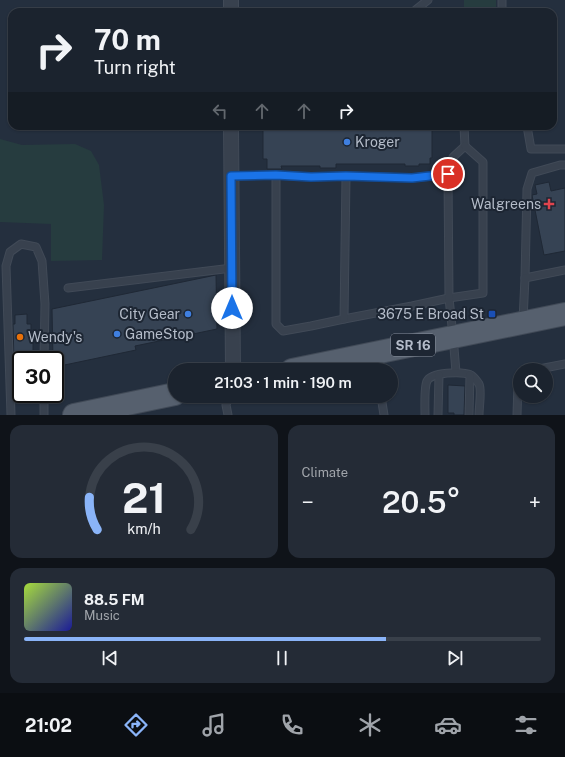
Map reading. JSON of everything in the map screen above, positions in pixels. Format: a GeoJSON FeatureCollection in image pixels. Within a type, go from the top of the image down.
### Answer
{"type":"FeatureCollection","features":[{"type":"Feature","properties":{"kind":"main road","name":"SR 16"},"geometry":{"type":"LineString","coordinates":[[364,363],[374,362],[453,336],[565,314]]}},
{"type":"Feature","properties":{"kind":"main road"},"geometry":{"type":"LineString","coordinates":[[79,414],[168,395]]}},
{"type":"Feature","properties":{"kind":"street"},"geometry":{"type":"LineString","coordinates":[[231,130],[233,363]]}},
{"type":"Feature","properties":{"kind":"lane"},"geometry":{"type":"LineString","coordinates":[[418,8],[428,0]]}},
{"type":"Feature","properties":{"kind":"lane"},"geometry":{"type":"LineString","coordinates":[[276,175],[276,324],[283,331],[449,298],[483,293],[483,162],[465,146],[464,130]]}},
{"type":"Feature","properties":{"kind":"lane"},"geometry":{"type":"LineString","coordinates":[[528,130],[531,149],[565,149]]}},
{"type":"Feature","properties":{"kind":"lane"},"geometry":{"type":"LineString","coordinates":[[456,372],[449,298],[448,174],[452,157],[465,146]]}},
{"type":"Feature","properties":{"kind":"lane"},"geometry":{"type":"LineString","coordinates":[[523,322],[526,189],[532,173],[565,165]]}},
{"type":"Feature","properties":{"kind":"lane"},"geometry":{"type":"LineString","coordinates":[[231,176],[276,175],[311,177],[346,176],[412,178],[448,174]]}},
{"type":"Feature","properties":{"kind":"lane"},"geometry":{"type":"LineString","coordinates":[[344,319],[346,176]]}},
{"type":"Feature","properties":{"kind":"lane"},"geometry":{"type":"LineString","coordinates":[[11,415],[6,266],[10,252],[21,244],[36,247],[42,261],[44,351]]}},
{"type":"Feature","properties":{"kind":"lane"},"geometry":{"type":"LineString","coordinates":[[68,288],[232,268]]}},
{"type":"Feature","properties":{"kind":"lane"},"geometry":{"type":"LineString","coordinates":[[525,278],[565,270]]}},
{"type":"Feature","properties":{"kind":"lane"},"geometry":{"type":"LineString","coordinates":[[553,366],[565,364]]}},
{"type":"Feature","properties":{"kind":"lane"},"geometry":{"type":"LineString","coordinates":[[426,415],[426,381],[430,377],[456,372],[470,375],[480,386],[479,415]]}},
{"type":"Feature","properties":{"kind":"lane"},"geometry":{"type":"LineString","coordinates":[[438,375],[438,415]]}},
{"type":"Feature","properties":{"kind":"lane"},"geometry":{"type":"LineString","coordinates":[[469,415],[470,375]]}},
{"type":"Feature","properties":{"kind":"lane"},"geometry":{"type":"LineString","coordinates":[[44,403],[44,415]]}},
{"type":"Feature","properties":{"kind":"lane"},"geometry":{"type":"LineString","coordinates":[[227,403],[228,415]]}},
{"type":"Feature","properties":{"kind":"lane"},"geometry":{"type":"LineString","coordinates":[[382,403],[384,415]]}},
{"type":"Feature","properties":{"kind":"lane"},"geometry":{"type":"LineString","coordinates":[[518,403],[518,415]]}},
{"type":"Feature","properties":{"kind":"green space"},"geometry":{"type":"Polygon","coordinates":[[[464,0],[496,0],[496,8],[464,8],[464,0]]]}},
{"type":"Feature","properties":{"kind":"green space"},"geometry":{"type":"Polygon","coordinates":[[[0,139],[22,145],[75,144],[91,151],[99,165],[104,205],[102,260],[51,261],[51,224],[0,222],[0,139]]]}},
{"type":"Feature","properties":{"kind":"building","name":"Kroger"},"geometry":{"type":"Polygon","coordinates":[[[263,130],[432,130],[432,158],[430,158],[430,164],[419,164],[419,166],[405,166],[405,164],[336,164],[336,168],[320,168],[320,166],[281,166],[282,169],[267,169],[267,159],[263,159],[263,130]]]}},
{"type":"Feature","properties":{"kind":"building","name":"Walgreens"},"geometry":{"type":"Polygon","coordinates":[[[549,182],[551,191],[565,188],[565,251],[544,255],[532,195],[537,194],[535,185],[549,182]]]}},
{"type":"Feature","properties":{"kind":"building"},"geometry":{"type":"Polygon","coordinates":[[[216,275],[217,329],[135,346],[136,350],[64,365],[64,351],[53,351],[52,309],[216,275]]]}},
{"type":"Feature","properties":{"kind":"building","name":"Wendy's"},"geometry":{"type":"Polygon","coordinates":[[[27,314],[27,324],[31,324],[31,342],[33,342],[33,351],[14,351],[13,324],[15,324],[15,315],[27,314]]]}},
{"type":"Feature","properties":{"kind":"building"},"geometry":{"type":"Polygon","coordinates":[[[448,385],[465,386],[464,415],[454,415],[454,413],[448,413],[448,385]]]}},
{"type":"Feature","properties":{"kind":"place","name":"Kroger"},"geometry":{"type":"Point","coordinates":[347,142]}},
{"type":"Feature","properties":{"kind":"place","name":"Walgreens"},"geometry":{"type":"Point","coordinates":[549,204]}},
{"type":"Feature","properties":{"kind":"place","name":"City Gear"},"geometry":{"type":"Point","coordinates":[188,314]}},
{"type":"Feature","properties":{"kind":"place","name":"3675 E Broad St"},"geometry":{"type":"Point","coordinates":[492,314]}},
{"type":"Feature","properties":{"kind":"place","name":"GameStop"},"geometry":{"type":"Point","coordinates":[117,334]}},
{"type":"Feature","properties":{"kind":"place","name":"Wendy's"},"geometry":{"type":"Point","coordinates":[20,337]}},
{"type":"Feature","properties":{"kind":"route"},"geometry":{"type":"LineString","coordinates":[[232,308],[231,176],[276,175],[311,177],[346,176],[412,178],[448,174]]}}]}
